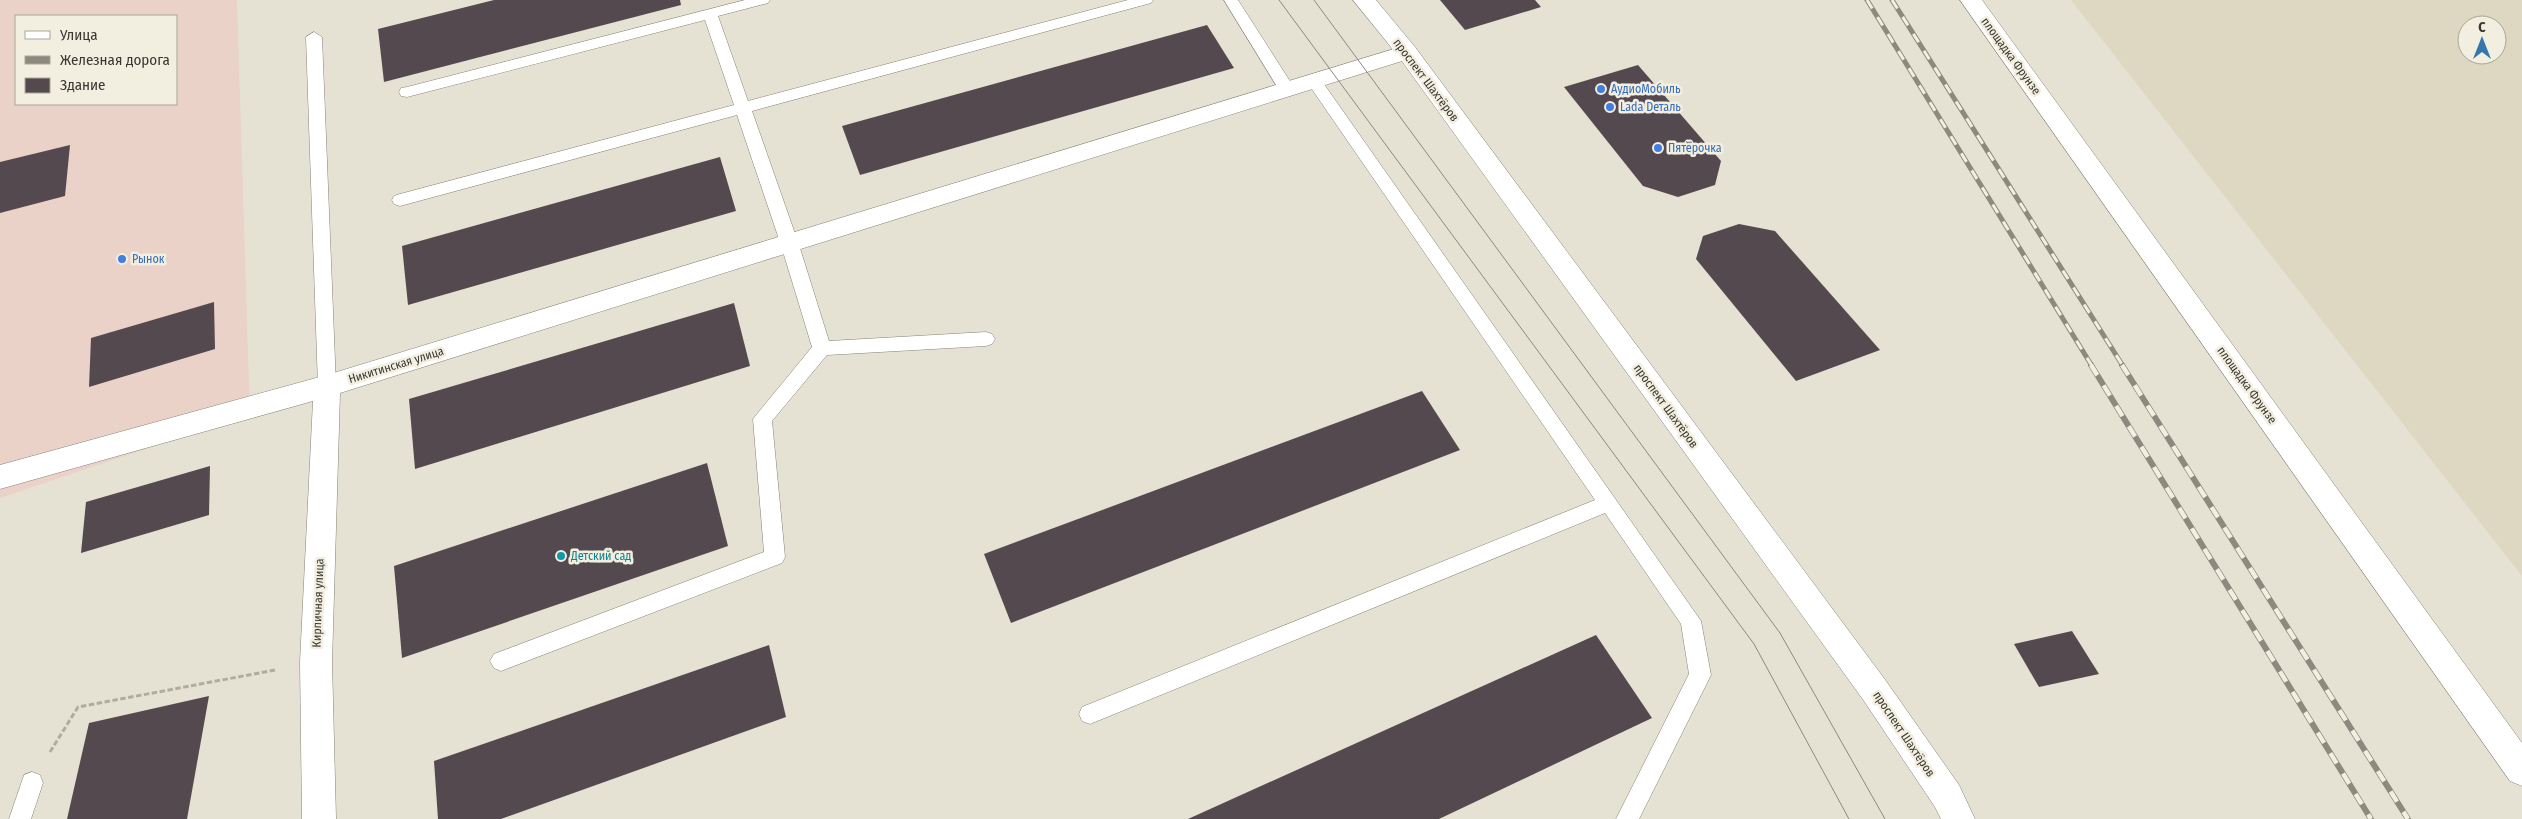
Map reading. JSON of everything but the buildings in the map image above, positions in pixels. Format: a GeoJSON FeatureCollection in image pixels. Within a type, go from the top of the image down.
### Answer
{"type":"FeatureCollection","features":[{"type":"Feature","properties":{"kind":"main road","name":"проспект Шахтёров"},"geometry":{"type":"LineString","coordinates":[[1364,0],[1406,52],[1875,691],[1947,796],[1958,819]]}},
{"type":"Feature","properties":{"kind":"main road","name":"площадка Фрунзе"},"geometry":{"type":"LineString","coordinates":[[1971,0],[2522,770]]}},
{"type":"Feature","properties":{"kind":"main road","name":"Никитинская улица"},"geometry":{"type":"LineString","coordinates":[[0,477],[328,386],[790,245],[1406,52]]}},
{"type":"Feature","properties":{"kind":"main road","name":"Кирпичная улица"},"geometry":{"type":"LineString","coordinates":[[319,819],[316,662],[328,386]]}},
{"type":"Feature","properties":{"kind":"lane"},"geometry":{"type":"LineString","coordinates":[[407,92],[763,0]]}},
{"type":"Feature","properties":{"kind":"lane"},"geometry":{"type":"LineString","coordinates":[[400,200],[1146,0]]}},
{"type":"Feature","properties":{"kind":"lane"},"geometry":{"type":"LineString","coordinates":[[1231,0],[1287,89]]}},
{"type":"Feature","properties":{"kind":"lane"},"geometry":{"type":"LineString","coordinates":[[710,14],[790,245],[822,348]]}},
{"type":"Feature","properties":{"kind":"lane"},"geometry":{"type":"LineString","coordinates":[[314,37],[328,386]]}},
{"type":"Feature","properties":{"kind":"lane"},"geometry":{"type":"LineString","coordinates":[[1314,81],[1692,621],[1700,675],[1627,819]]}},
{"type":"Feature","properties":{"kind":"lane"},"geometry":{"type":"LineString","coordinates":[[501,661],[775,557],[762,419],[822,348],[986,339]]}},
{"type":"Feature","properties":{"kind":"lane"},"geometry":{"type":"LineString","coordinates":[[1090,714],[1609,503]]}},
{"type":"Feature","properties":{"kind":"lane"},"geometry":{"type":"LineString","coordinates":[[20,819],[32,783]]}},
{"type":"Feature","properties":{"kind":"path"},"geometry":{"type":"LineString","coordinates":[[32,783],[78,707],[316,662]]}},
{"type":"Feature","properties":{"kind":"shaded area","name":"Рынок"},"geometry":{"type":"Polygon","coordinates":[[[0,0],[237,0],[250,414],[0,498],[0,0]]]}},
{"type":"Feature","properties":{"kind":"shaded area"},"geometry":{"type":"Polygon","coordinates":[[[2071,0],[2522,0],[2522,576],[2071,0]]]}},
{"type":"Feature","properties":{"kind":"tram line"},"geometry":{"type":"LineString","coordinates":[[1279,0],[1754,644],[1849,819]]}},
{"type":"Feature","properties":{"kind":"tram line"},"geometry":{"type":"LineString","coordinates":[[1314,0],[1780,633],[1885,819]]}},
{"type":"Feature","properties":{"kind":"railway"},"geometry":{"type":"LineString","coordinates":[[1867,0],[2092,366]]}},
{"type":"Feature","properties":{"kind":"railway"},"geometry":{"type":"LineString","coordinates":[[1892,0],[2123,366]]}},
{"type":"Feature","properties":{"kind":"railway"},"geometry":{"type":"LineString","coordinates":[[2091,365],[2371,819]]}},
{"type":"Feature","properties":{"kind":"railway"},"geometry":{"type":"LineString","coordinates":[[2122,365],[2408,819]]}},
{"type":"Feature","properties":{"kind":"place","name":"АудиоМобиль"},"geometry":{"type":"Point","coordinates":[1601,89]}},
{"type":"Feature","properties":{"kind":"place","name":"Lada Dеталь"},"geometry":{"type":"Point","coordinates":[1610,107]}},
{"type":"Feature","properties":{"kind":"place","name":"Пятёрочка"},"geometry":{"type":"Point","coordinates":[1658,148]}},
{"type":"Feature","properties":{"kind":"place","name":"Рынок"},"geometry":{"type":"Point","coordinates":[122,259]}},
{"type":"Feature","properties":{"kind":"place","name":"Детский сад"},"geometry":{"type":"Point","coordinates":[561,556]}}]}
